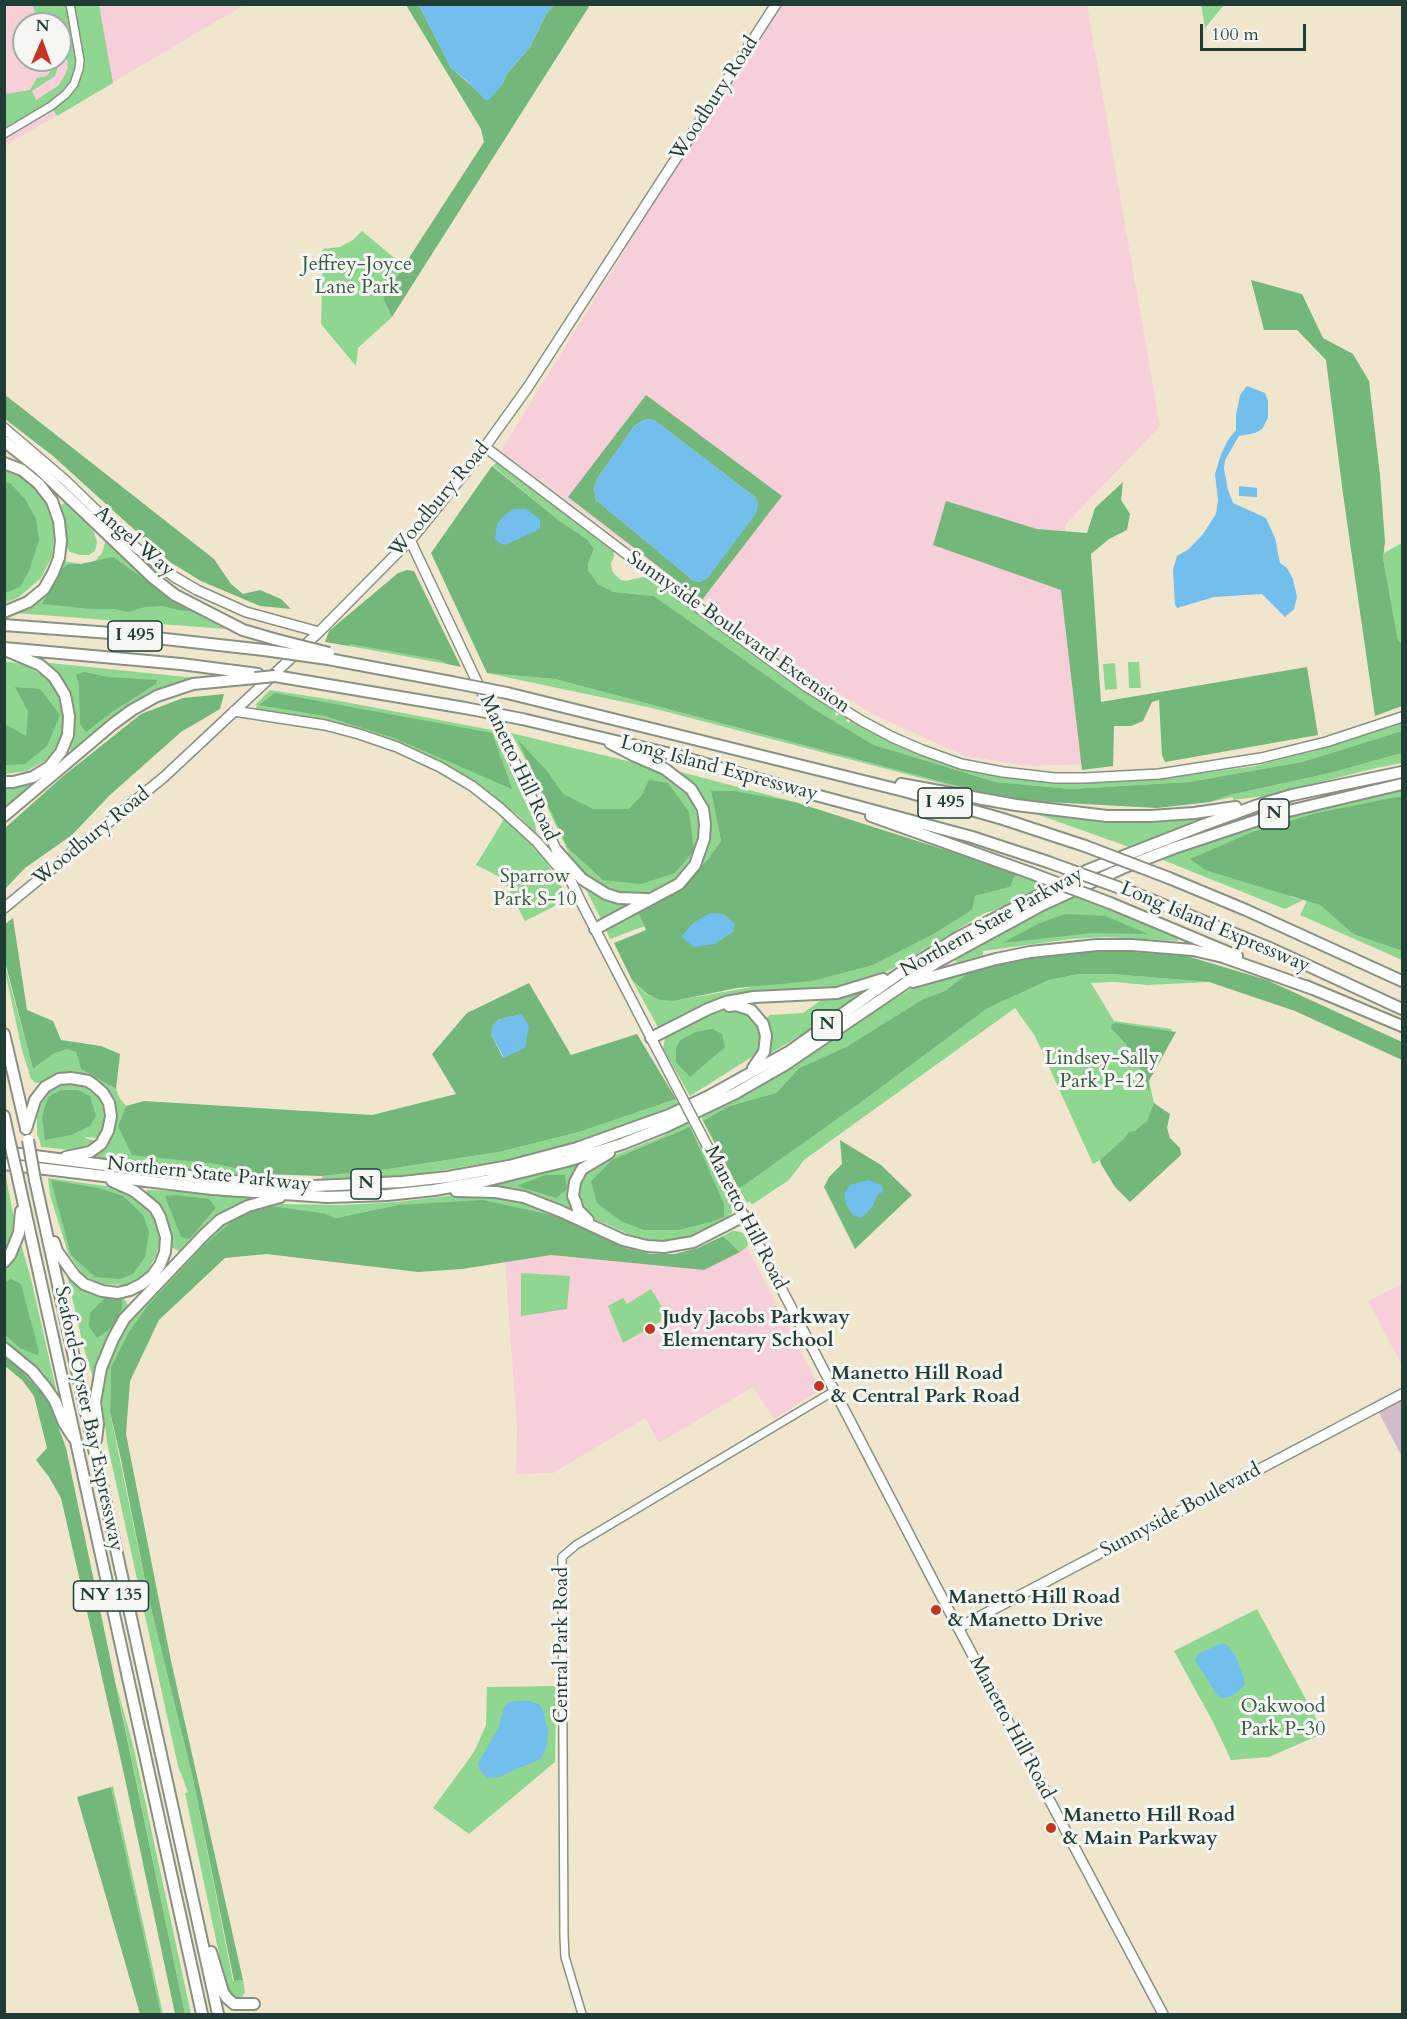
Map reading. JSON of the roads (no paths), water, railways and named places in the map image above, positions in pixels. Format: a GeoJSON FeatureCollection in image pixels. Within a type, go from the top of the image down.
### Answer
{"type":"FeatureCollection","features":[{"type":"Feature","properties":{"kind":"highway"},"geometry":{"type":"LineString","coordinates":[[4,441],[38,468],[129,556],[175,595],[243,630],[330,656]]}},
{"type":"Feature","properties":{"kind":"highway"},"geometry":{"type":"LineString","coordinates":[[4,447],[38,468]]}},
{"type":"Feature","properties":{"kind":"highway"},"geometry":{"type":"LineString","coordinates":[[4,463],[22,470],[39,484],[52,501],[59,521],[61,541],[53,573],[44,589],[28,602],[4,612]]}},
{"type":"Feature","properties":{"kind":"highway","name":"Long Island Expressway"},"geometry":{"type":"LineString","coordinates":[[4,625],[111,633],[330,656],[342,661],[507,693],[803,766],[1003,819],[1085,846],[1169,878],[1402,979]]}},
{"type":"Feature","properties":{"kind":"highway"},"geometry":{"type":"LineString","coordinates":[[4,649],[40,665],[54,677],[65,695],[69,716],[68,735],[61,752],[49,767],[33,777],[4,782]]}},
{"type":"Feature","properties":{"kind":"highway","name":"Long Island Expressway"},"geometry":{"type":"LineString","coordinates":[[4,649],[171,663],[306,680],[522,718],[675,755],[972,837],[1134,892],[1272,949],[1402,1009]]}},
{"type":"Feature","properties":{"kind":"highway"},"geometry":{"type":"LineString","coordinates":[[4,816],[113,724],[157,696],[182,687],[275,676]]}},
{"type":"Feature","properties":{"kind":"highway"},"geometry":{"type":"LineString","coordinates":[[594,735],[665,769],[690,789],[703,809],[705,824],[704,839],[695,865],[679,884],[595,929]]}},
{"type":"Feature","properties":{"kind":"highway"},"geometry":{"type":"LineString","coordinates":[[803,766],[1016,805],[1073,813],[1151,816],[1258,805]]}},
{"type":"Feature","properties":{"kind":"highway","name":"Northern State Parkway"},"geometry":{"type":"LineString","coordinates":[[4,1152],[264,1184],[354,1185],[448,1177],[509,1166],[577,1148],[678,1111],[707,1097],[790,1051],[903,971],[957,938],[1088,870],[1258,805],[1292,795],[1402,772]]}},
{"type":"Feature","properties":{"kind":"highway","name":"Northern State Parkway"},"geometry":{"type":"LineString","coordinates":[[4,1164],[91,1176],[287,1196],[355,1197],[434,1190],[567,1161],[622,1144],[667,1126],[746,1087],[783,1066],[938,962],[1040,906],[1133,864],[1276,814],[1402,784]]}},
{"type":"Feature","properties":{"kind":"highway"},"geometry":{"type":"LineString","coordinates":[[797,790],[1110,903],[1402,1026]]}},
{"type":"Feature","properties":{"kind":"highway"},"geometry":{"type":"LineString","coordinates":[[558,851],[582,879],[606,894],[620,898],[650,899]]}},
{"type":"Feature","properties":{"kind":"highway"},"geometry":{"type":"LineString","coordinates":[[904,984],[1030,952],[1097,945],[1193,950],[1223,957],[1313,989]]}},
{"type":"Feature","properties":{"kind":"highway"},"geometry":{"type":"LineString","coordinates":[[652,1039],[726,1002],[754,997],[837,993],[873,983],[903,971]]}},
{"type":"Feature","properties":{"kind":"highway"},"geometry":{"type":"LineString","coordinates":[[652,1039],[726,1006],[745,1007],[758,1016],[764,1024],[766,1036],[764,1052],[748,1073]]}},
{"type":"Feature","properties":{"kind":"highway","name":"Seaford-Oyster Bay Expressway"},"geometry":{"type":"LineString","coordinates":[[4,1034],[218,2014]]}},
{"type":"Feature","properties":{"kind":"highway"},"geometry":{"type":"LineString","coordinates":[[26,1129],[39,1094],[52,1082],[59,1079],[79,1078],[94,1085],[103,1093],[109,1103],[111,1116],[106,1137],[90,1152],[54,1159]]}},
{"type":"Feature","properties":{"kind":"highway","name":"Seaford-Oyster Bay Expressway"},"geometry":{"type":"LineString","coordinates":[[4,1116],[202,2014]]}},
{"type":"Feature","properties":{"kind":"highway"},"geometry":{"type":"LineString","coordinates":[[595,1227],[578,1209],[573,1196],[575,1182],[582,1169],[622,1144]]}},
{"type":"Feature","properties":{"kind":"highway"},"geometry":{"type":"LineString","coordinates":[[35,1180],[57,1251],[75,1276],[84,1284],[102,1292],[118,1293],[130,1290],[152,1276],[160,1265],[165,1252],[164,1227],[155,1208],[134,1191],[106,1179],[91,1176]]}},
{"type":"Feature","properties":{"kind":"highway"},"geometry":{"type":"LineString","coordinates":[[4,1262],[15,1245],[21,1226],[18,1178]]}},
{"type":"Feature","properties":{"kind":"highway"},"geometry":{"type":"LineString","coordinates":[[434,1190],[496,1192],[524,1197],[636,1244],[664,1246],[693,1242],[744,1216]]}},
{"type":"Feature","properties":{"kind":"highway"},"geometry":{"type":"LineString","coordinates":[[95,1450],[98,1424],[96,1402],[100,1368],[124,1319],[220,1220],[248,1206],[287,1196]]}},
{"type":"Feature","properties":{"kind":"highway"},"geometry":{"type":"LineString","coordinates":[[4,1348],[32,1371],[46,1388],[55,1401],[64,1423],[77,1442]]}},
{"type":"Feature","properties":{"kind":"highway"},"geometry":{"type":"LineString","coordinates":[[186,1865],[223,1992],[234,2004],[254,2004]]}},
{"type":"Feature","properties":{"kind":"main road","name":"Woodbury Road"},"geometry":{"type":"LineString","coordinates":[[4,908],[164,777],[319,632],[410,540],[485,447],[569,326],[776,4]]}},
{"type":"Feature","properties":{"kind":"main road","name":"Angel Way"},"geometry":{"type":"LineString","coordinates":[[4,428],[65,480],[130,543],[173,576],[205,594],[246,612],[319,632]]}},
{"type":"Feature","properties":{"kind":"main road","name":"Sunnyside Boulevard Extension"},"geometry":{"type":"LineString","coordinates":[[485,447],[666,585],[807,687],[892,737],[962,764],[1055,778],[1159,774],[1261,758],[1326,742],[1402,717]]}},
{"type":"Feature","properties":{"kind":"main road","name":"Manetto Hill Road"},"geometry":{"type":"LineString","coordinates":[[410,540],[595,929],[958,1628],[1163,2014]]}},
{"type":"Feature","properties":{"kind":"main road"},"geometry":{"type":"LineString","coordinates":[[234,711],[325,725],[359,734],[397,747],[440,767],[472,786],[500,808],[537,842],[574,886]]}},
{"type":"Feature","properties":{"kind":"main road","name":"Sunnyside Boulevard"},"geometry":{"type":"LineString","coordinates":[[958,1628],[1402,1394]]}},
{"type":"Feature","properties":{"kind":"street"},"geometry":{"type":"LineString","coordinates":[[4,134],[51,106],[74,84],[80,60],[70,4]]}},
{"type":"Feature","properties":{"kind":"street","name":"Central Park Road"},"geometry":{"type":"LineString","coordinates":[[582,2014],[564,1947],[562,1557],[576,1545],[834,1391]]}},
{"type":"Feature","properties":{"kind":"water"},"geometry":{"type":"Polygon","coordinates":[[[419,5],[554,5],[546,14],[530,47],[506,75],[502,85],[489,100],[485,100],[451,68],[419,5]]]}},
{"type":"Feature","properties":{"kind":"water"},"geometry":{"type":"Polygon","coordinates":[[[1247,386],[1265,393],[1268,401],[1268,418],[1262,429],[1239,436],[1225,460],[1224,469],[1233,503],[1266,518],[1275,538],[1280,563],[1287,568],[1293,579],[1297,597],[1294,609],[1285,617],[1262,594],[1214,597],[1177,608],[1175,604],[1173,570],[1177,556],[1189,549],[1203,534],[1216,514],[1218,500],[1215,474],[1221,454],[1236,430],[1240,395],[1247,386]]]}},
{"type":"Feature","properties":{"kind":"water"},"geometry":{"type":"Polygon","coordinates":[[[646,419],[654,420],[755,497],[758,504],[757,512],[708,578],[701,582],[694,581],[596,500],[594,488],[597,479],[634,426],[646,419]]]}},
{"type":"Feature","properties":{"kind":"water"},"geometry":{"type":"Polygon","coordinates":[[[1239,486],[1257,488],[1257,497],[1239,496],[1239,486]]]}},
{"type":"Feature","properties":{"kind":"water"},"geometry":{"type":"Polygon","coordinates":[[[514,509],[526,509],[540,519],[540,529],[505,545],[501,544],[495,539],[497,524],[503,516],[514,509]]]}},
{"type":"Feature","properties":{"kind":"water"},"geometry":{"type":"Polygon","coordinates":[[[710,913],[723,914],[735,924],[733,932],[715,944],[694,947],[681,937],[693,923],[710,913]]]}},
{"type":"Feature","properties":{"kind":"water"},"geometry":{"type":"Polygon","coordinates":[[[522,1014],[529,1026],[525,1048],[504,1058],[491,1034],[492,1026],[498,1020],[522,1014]]]}},
{"type":"Feature","properties":{"kind":"water"},"geometry":{"type":"Polygon","coordinates":[[[868,1180],[882,1185],[883,1192],[878,1194],[873,1206],[862,1218],[854,1216],[846,1205],[844,1194],[850,1185],[868,1180]]]}},
{"type":"Feature","properties":{"kind":"water"},"geometry":{"type":"Polygon","coordinates":[[[1220,1644],[1226,1644],[1236,1656],[1245,1683],[1232,1696],[1222,1698],[1217,1695],[1195,1660],[1198,1654],[1220,1644]]]}},
{"type":"Feature","properties":{"kind":"water"},"geometry":{"type":"Polygon","coordinates":[[[529,1701],[539,1704],[542,1708],[548,1730],[544,1753],[540,1759],[532,1763],[500,1777],[488,1778],[479,1769],[478,1763],[498,1729],[504,1708],[508,1703],[529,1701]]]}},
{"type":"Feature","properties":{"kind":"place","name":"Judy Jacobs Parkway Elementary School"},"geometry":{"type":"Point","coordinates":[650,1329]}},
{"type":"Feature","properties":{"kind":"place","name":"Manetto Hill Road & Central Park Road"},"geometry":{"type":"Point","coordinates":[819,1386]}},
{"type":"Feature","properties":{"kind":"place","name":"Manetto Hill Road & Manetto Drive"},"geometry":{"type":"Point","coordinates":[936,1610]}},
{"type":"Feature","properties":{"kind":"place","name":"Manetto Hill Road & Main Parkway"},"geometry":{"type":"Point","coordinates":[1051,1828]}},
{"type":"Feature","properties":{"kind":"park label","name":"Jeffrey-Joyce Lane Park"},"geometry":{"type":"Point","coordinates":[357,276]}},
{"type":"Feature","properties":{"kind":"park label","name":"Sparrow Park S-10"},"geometry":{"type":"Point","coordinates":[535,888]}},
{"type":"Feature","properties":{"kind":"park label","name":"Lindsey-Sally Park P-12"},"geometry":{"type":"Point","coordinates":[1102,1070]}},
{"type":"Feature","properties":{"kind":"park label","name":"Oakwood Park P-30"},"geometry":{"type":"Point","coordinates":[1283,1718]}}]}
